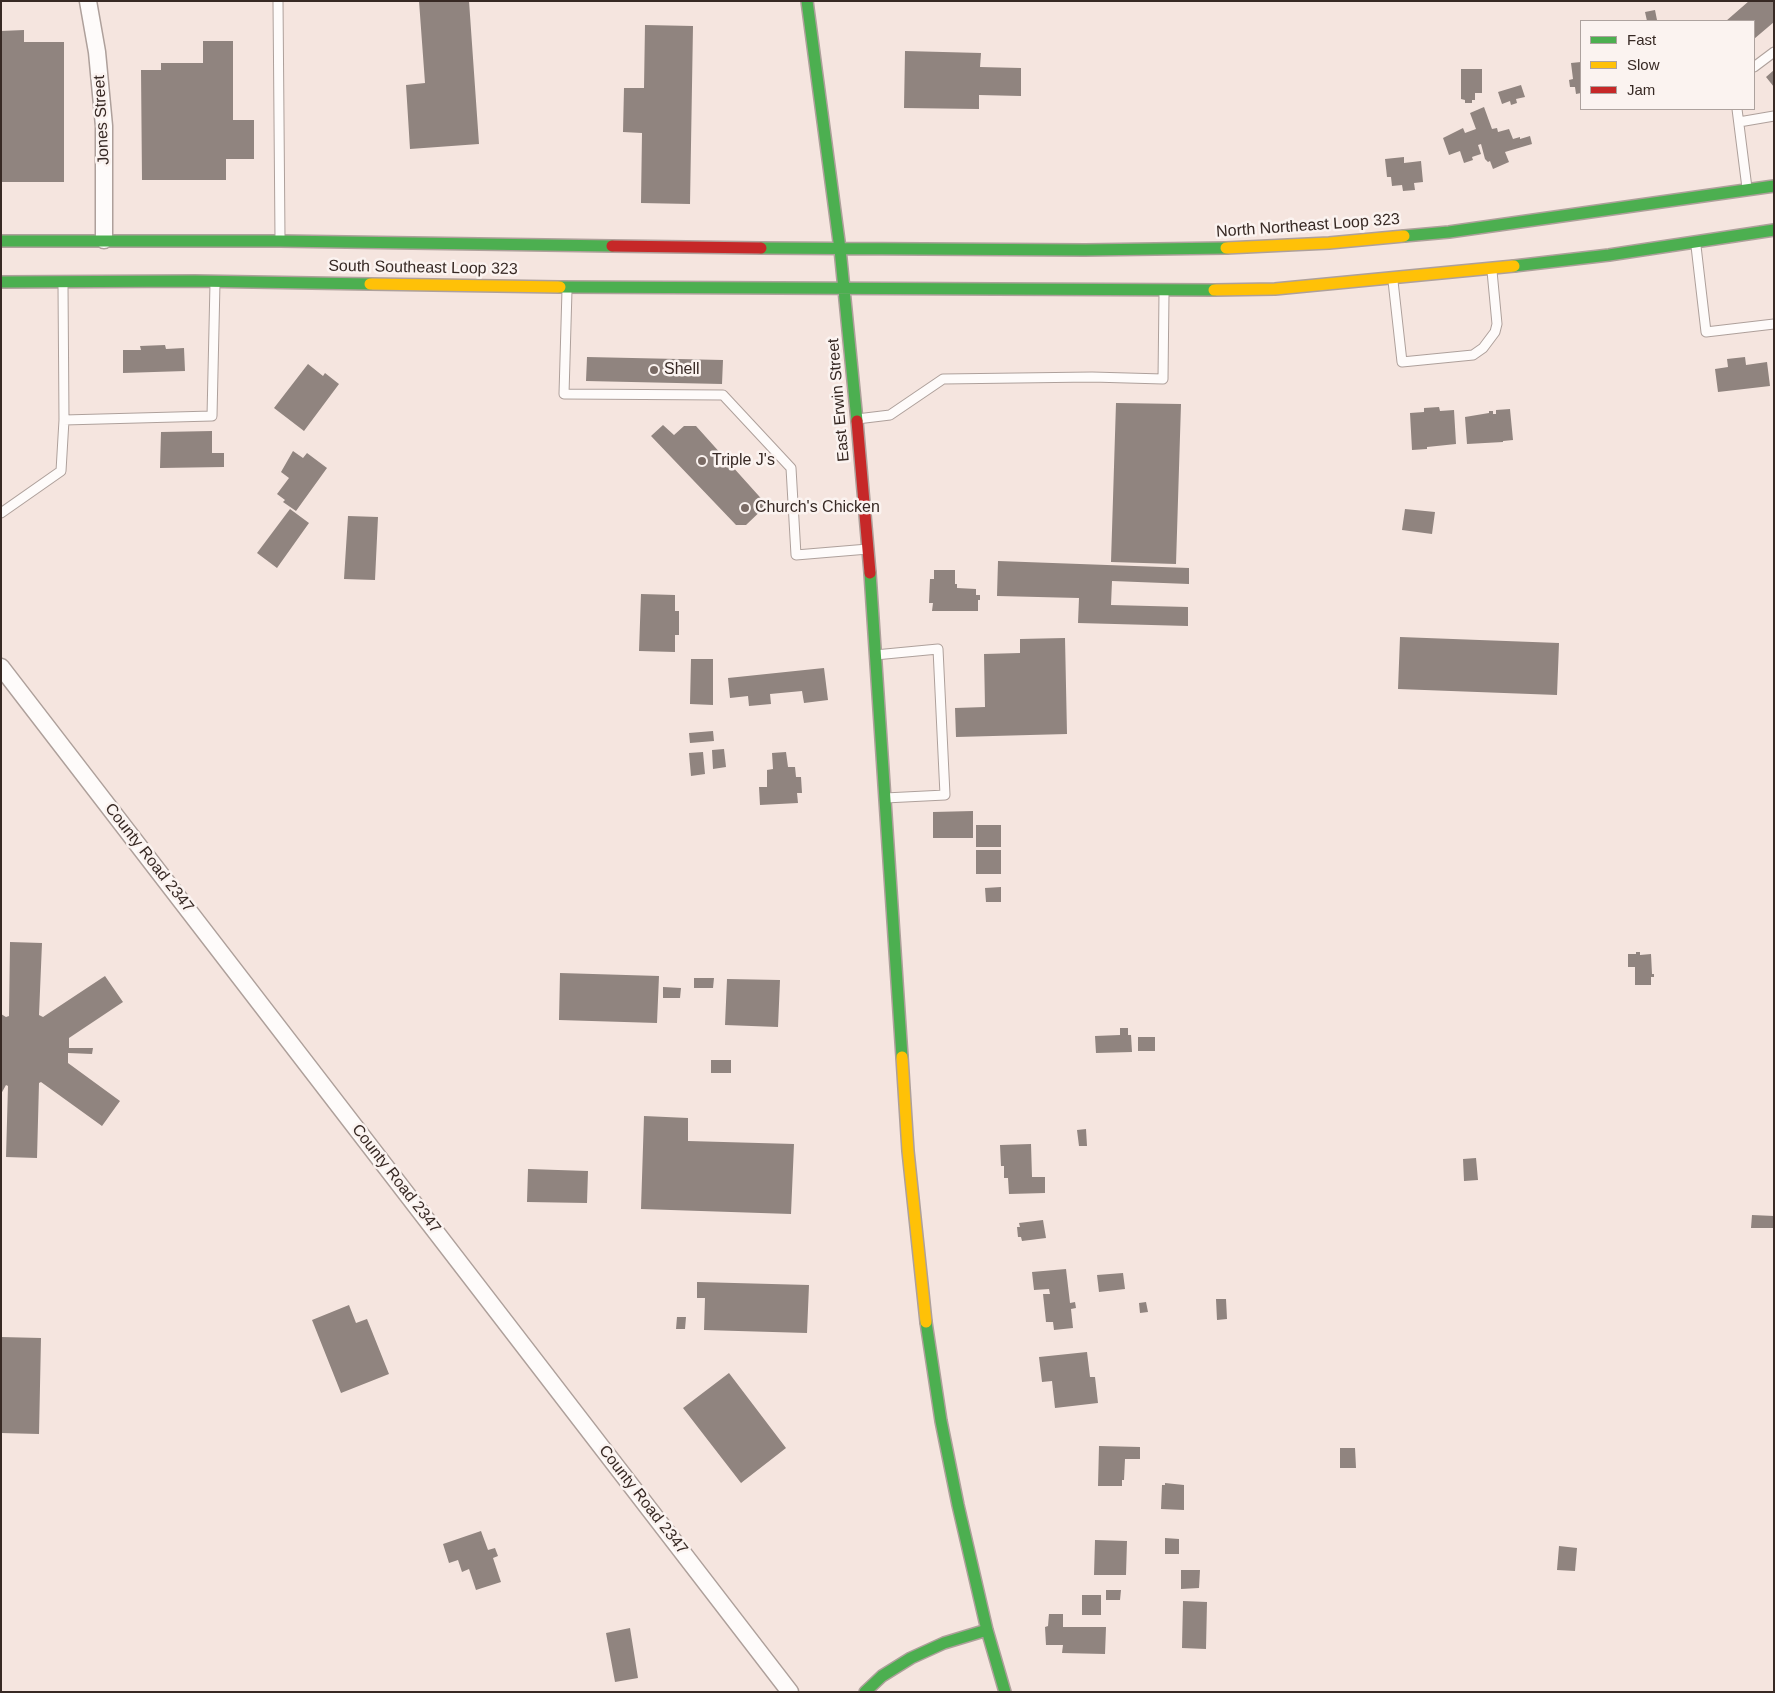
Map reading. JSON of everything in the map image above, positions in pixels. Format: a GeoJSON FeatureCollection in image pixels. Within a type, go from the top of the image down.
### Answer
{"type":"FeatureCollection","features":[{"type":"Feature","properties":{"kind":"main road","name":"East Erwin Street"},"geometry":{"type":"LineString","coordinates":[[807,1],[845,289],[857,419],[868,549],[908,1151],[924,1308],[949,1463],[968,1553],[1005,1692]]}},
{"type":"Feature","properties":{"kind":"main road","name":"North Northeast Loop 323"},"geometry":{"type":"LineString","coordinates":[[840,249],[1145,250],[1275,247],[1449,232],[1774,186]]}},
{"type":"Feature","properties":{"kind":"main road"},"geometry":{"type":"LineString","coordinates":[[845,289],[1164,291],[1275,289],[1492,269],[1774,230]]}},
{"type":"Feature","properties":{"kind":"main road","name":"South Southeast Loop 323"},"geometry":{"type":"LineString","coordinates":[[1,241],[280,241],[840,249]]}},
{"type":"Feature","properties":{"kind":"main road","name":"South Southeast Loop 323"},"geometry":{"type":"LineString","coordinates":[[1,282],[216,281],[568,287],[845,289]]}},
{"type":"Feature","properties":{"kind":"main road"},"geometry":{"type":"LineString","coordinates":[[866,1692],[882,1676],[911,1658],[944,1643],[988,1630]]}},
{"type":"Feature","properties":{"kind":"street","name":"Jones Street"},"geometry":{"type":"LineString","coordinates":[[88,1],[97,52],[104,126],[104,240]]}},
{"type":"Feature","properties":{"kind":"street","name":"County Road 2347"},"geometry":{"type":"LineString","coordinates":[[1,667],[790,1692]]}},
{"type":"Feature","properties":{"kind":"lane"},"geometry":{"type":"LineString","coordinates":[[278,1],[280,241]]}},
{"type":"Feature","properties":{"kind":"lane"},"geometry":{"type":"LineString","coordinates":[[1755,66],[1773,55]]}},
{"type":"Feature","properties":{"kind":"lane"},"geometry":{"type":"LineString","coordinates":[[1737,110],[1748,190]]}},
{"type":"Feature","properties":{"kind":"lane"},"geometry":{"type":"LineString","coordinates":[[1739,122],[1774,116]]}},
{"type":"Feature","properties":{"kind":"lane"},"geometry":{"type":"LineString","coordinates":[[1696,242],[1706,332],[1774,324]]}},
{"type":"Feature","properties":{"kind":"lane"},"geometry":{"type":"LineString","coordinates":[[1392,278],[1402,362],[1472,355],[1483,348],[1495,332],[1497,324],[1492,269]]}},
{"type":"Feature","properties":{"kind":"lane"},"geometry":{"type":"LineString","coordinates":[[64,420],[212,416],[216,281]]}},
{"type":"Feature","properties":{"kind":"lane"},"geometry":{"type":"LineString","coordinates":[[1,513],[61,471],[64,420],[64,282]]}},
{"type":"Feature","properties":{"kind":"lane"},"geometry":{"type":"LineString","coordinates":[[568,287],[564,394],[723,395],[791,468],[796,554],[868,549]]}},
{"type":"Feature","properties":{"kind":"lane"},"geometry":{"type":"LineString","coordinates":[[857,419],[890,415],[943,379],[1092,377],[1163,379],[1164,291]]}},
{"type":"Feature","properties":{"kind":"lane"},"geometry":{"type":"LineString","coordinates":[[875,655],[938,649],[945,795],[884,798]]}},
{"type":"Feature","properties":{"kind":"building"},"geometry":{"type":"Polygon","coordinates":[[[419,1],[469,1],[479,144],[410,149],[406,85],[425,83],[419,1]]]}},
{"type":"Feature","properties":{"kind":"building"},"geometry":{"type":"Polygon","coordinates":[[[1749,1],[1774,1],[1774,22],[1755,38],[1755,20],[1727,20],[1749,1]]]}},
{"type":"Feature","properties":{"kind":"building"},"geometry":{"type":"Polygon","coordinates":[[[1655,10],[1657,20],[1647,20],[1645,12],[1655,10]]]}},
{"type":"Feature","properties":{"kind":"building"},"geometry":{"type":"Polygon","coordinates":[[[645,25],[693,26],[690,204],[641,203],[642,133],[623,132],[624,88],[644,88],[645,25]]]}},
{"type":"Feature","properties":{"kind":"building"},"geometry":{"type":"Polygon","coordinates":[[[24,30],[24,42],[64,42],[64,182],[1,182],[1,31],[24,30]]]}},
{"type":"Feature","properties":{"kind":"building"},"geometry":{"type":"Polygon","coordinates":[[[203,41],[233,41],[233,120],[254,120],[254,159],[226,159],[226,180],[142,180],[141,70],[161,70],[161,63],[203,63],[203,41]]]}},
{"type":"Feature","properties":{"kind":"building"},"geometry":{"type":"Polygon","coordinates":[[[905,51],[981,53],[980,67],[1021,68],[1021,96],[979,95],[979,109],[904,108],[905,51]]]}},
{"type":"Feature","properties":{"kind":"building"},"geometry":{"type":"Polygon","coordinates":[[[1580,62],[1580,93],[1576,94],[1575,87],[1570,87],[1569,80],[1573,79],[1571,63],[1580,62]]]}},
{"type":"Feature","properties":{"kind":"building"},"geometry":{"type":"Polygon","coordinates":[[[1461,69],[1482,69],[1482,93],[1475,93],[1475,100],[1472,100],[1472,103],[1465,103],[1465,100],[1461,99],[1461,69]]]}},
{"type":"Feature","properties":{"kind":"building"},"geometry":{"type":"Polygon","coordinates":[[[1774,70],[1774,87],[1766,77],[1774,70]]]}},
{"type":"Feature","properties":{"kind":"building"},"geometry":{"type":"Polygon","coordinates":[[[1521,85],[1525,97],[1516,99],[1517,103],[1511,105],[1510,101],[1502,104],[1498,92],[1521,85]]]}},
{"type":"Feature","properties":{"kind":"building"},"geometry":{"type":"Polygon","coordinates":[[[1484,107],[1492,129],[1497,128],[1498,132],[1509,129],[1513,139],[1530,136],[1532,144],[1505,152],[1509,162],[1493,169],[1490,161],[1488,162],[1485,159],[1481,144],[1478,145],[1481,154],[1472,157],[1473,160],[1464,163],[1460,151],[1449,155],[1443,138],[1463,128],[1465,133],[1476,129],[1470,113],[1484,107]]]}},
{"type":"Feature","properties":{"kind":"building"},"geometry":{"type":"Polygon","coordinates":[[[1404,157],[1404,163],[1421,161],[1423,182],[1414,183],[1415,190],[1403,191],[1402,185],[1392,186],[1391,177],[1387,177],[1385,159],[1404,157]]]}},
{"type":"Feature","properties":{"kind":"building"},"geometry":{"type":"Polygon","coordinates":[[[165,345],[166,349],[184,348],[185,371],[123,373],[123,350],[141,350],[140,346],[165,345]]]}},
{"type":"Feature","properties":{"kind":"building","name":"Shell"},"geometry":{"type":"Polygon","coordinates":[[[587,357],[723,360],[722,384],[586,381],[587,357]]]}},
{"type":"Feature","properties":{"kind":"building"},"geometry":{"type":"Polygon","coordinates":[[[1745,357],[1746,365],[1767,362],[1770,386],[1718,392],[1715,369],[1728,367],[1727,359],[1745,357]]]}},
{"type":"Feature","properties":{"kind":"building"},"geometry":{"type":"Polygon","coordinates":[[[308,364],[323,376],[325,373],[339,384],[304,431],[274,408],[308,364]]]}},
{"type":"Feature","properties":{"kind":"building"},"geometry":{"type":"Polygon","coordinates":[[[1116,403],[1181,404],[1176,564],[1111,562],[1116,403]]]}},
{"type":"Feature","properties":{"kind":"building"},"geometry":{"type":"Polygon","coordinates":[[[1439,407],[1440,411],[1454,410],[1456,444],[1412,450],[1410,413],[1424,412],[1424,408],[1439,407]]]}},
{"type":"Feature","properties":{"kind":"building"},"geometry":{"type":"Polygon","coordinates":[[[1510,409],[1513,440],[1467,444],[1465,417],[1489,413],[1489,411],[1493,411],[1493,414],[1496,414],[1496,410],[1510,409]]]}},
{"type":"Feature","properties":{"kind":"building","name":"Triple J's"},"geometry":{"type":"Polygon","coordinates":[[[663,425],[674,435],[684,426],[696,426],[767,505],[746,525],[736,525],[651,436],[663,425]]]}},
{"type":"Feature","properties":{"kind":"building"},"geometry":{"type":"Polygon","coordinates":[[[212,431],[212,453],[224,453],[224,467],[160,468],[161,432],[212,431]]]}},
{"type":"Feature","properties":{"kind":"building"},"geometry":{"type":"Polygon","coordinates":[[[293,451],[303,458],[307,453],[327,468],[296,511],[283,502],[285,500],[277,494],[289,478],[281,472],[293,451]]]}},
{"type":"Feature","properties":{"kind":"building"},"geometry":{"type":"Polygon","coordinates":[[[290,509],[309,523],[277,568],[257,553],[290,509]]]}},
{"type":"Feature","properties":{"kind":"building"},"geometry":{"type":"Polygon","coordinates":[[[1405,509],[1435,512],[1432,534],[1402,530],[1405,509]]]}},
{"type":"Feature","properties":{"kind":"building"},"geometry":{"type":"Polygon","coordinates":[[[348,516],[378,517],[375,580],[344,579],[348,516]]]}},
{"type":"Feature","properties":{"kind":"building"},"geometry":{"type":"Polygon","coordinates":[[[998,561],[1189,568],[1189,584],[1112,581],[1111,605],[1188,607],[1188,626],[1078,623],[1079,598],[997,596],[998,561]]]}},
{"type":"Feature","properties":{"kind":"building"},"geometry":{"type":"Polygon","coordinates":[[[934,570],[955,570],[955,584],[957,584],[957,588],[976,589],[976,595],[980,595],[978,611],[932,611],[933,603],[929,603],[930,579],[934,579],[934,570]]]}},
{"type":"Feature","properties":{"kind":"building"},"geometry":{"type":"Polygon","coordinates":[[[641,594],[675,595],[675,611],[679,611],[679,635],[675,635],[675,652],[639,651],[641,594]]]}},
{"type":"Feature","properties":{"kind":"building"},"geometry":{"type":"Polygon","coordinates":[[[1400,637],[1559,643],[1557,695],[1398,689],[1400,637]]]}},
{"type":"Feature","properties":{"kind":"building"},"geometry":{"type":"Polygon","coordinates":[[[1065,638],[1067,734],[956,737],[955,708],[985,707],[984,654],[1020,653],[1020,639],[1065,638]]]}},
{"type":"Feature","properties":{"kind":"building"},"geometry":{"type":"Polygon","coordinates":[[[691,659],[713,659],[713,705],[690,704],[691,659]]]}},
{"type":"Feature","properties":{"kind":"building"},"geometry":{"type":"Polygon","coordinates":[[[824,668],[828,700],[804,703],[802,691],[770,694],[771,704],[749,706],[748,696],[730,698],[728,678],[824,668]]]}},
{"type":"Feature","properties":{"kind":"building"},"geometry":{"type":"Polygon","coordinates":[[[713,731],[714,741],[690,743],[689,733],[713,731]]]}},
{"type":"Feature","properties":{"kind":"building"},"geometry":{"type":"Polygon","coordinates":[[[724,749],[726,767],[713,769],[712,750],[724,749]]]}},
{"type":"Feature","properties":{"kind":"building"},"geometry":{"type":"Polygon","coordinates":[[[703,752],[705,774],[691,776],[689,753],[703,752]]]}},
{"type":"Feature","properties":{"kind":"building"},"geometry":{"type":"Polygon","coordinates":[[[786,752],[788,767],[795,767],[796,777],[801,777],[802,793],[797,793],[798,803],[760,805],[759,787],[767,787],[767,770],[773,769],[772,753],[786,752]]]}},
{"type":"Feature","properties":{"kind":"building"},"geometry":{"type":"Polygon","coordinates":[[[973,811],[973,838],[933,838],[933,812],[973,811]]]}},
{"type":"Feature","properties":{"kind":"building"},"geometry":{"type":"Polygon","coordinates":[[[976,825],[1001,825],[1001,847],[976,847],[976,825]]]}},
{"type":"Feature","properties":{"kind":"building"},"geometry":{"type":"Polygon","coordinates":[[[976,850],[1001,850],[1001,874],[976,874],[976,850]]]}},
{"type":"Feature","properties":{"kind":"building"},"geometry":{"type":"Polygon","coordinates":[[[1001,887],[1001,902],[986,902],[985,888],[1001,887]]]}},
{"type":"Feature","properties":{"kind":"building"},"geometry":{"type":"Polygon","coordinates":[[[10,942],[42,943],[39,1015],[43,1017],[105,976],[123,1002],[69,1038],[69,1048],[93,1048],[92,1054],[68,1053],[68,1063],[120,1101],[102,1126],[41,1082],[39,1083],[37,1158],[6,1157],[8,1086],[6,1085],[1,1094],[1,1014],[6,1017],[9,1016],[10,942]]]}},
{"type":"Feature","properties":{"kind":"building"},"geometry":{"type":"Polygon","coordinates":[[[1636,952],[1640,952],[1640,955],[1651,954],[1652,974],[1654,974],[1654,977],[1651,977],[1651,985],[1635,985],[1635,967],[1628,967],[1628,954],[1636,954],[1636,952]]]}},
{"type":"Feature","properties":{"kind":"building"},"geometry":{"type":"Polygon","coordinates":[[[560,973],[659,976],[657,1023],[559,1020],[560,973]]]}},
{"type":"Feature","properties":{"kind":"building"},"geometry":{"type":"Polygon","coordinates":[[[694,978],[714,978],[713,988],[694,988],[694,978]]]}},
{"type":"Feature","properties":{"kind":"building"},"geometry":{"type":"Polygon","coordinates":[[[727,979],[780,980],[778,1027],[725,1025],[727,979]]]}},
{"type":"Feature","properties":{"kind":"building"},"geometry":{"type":"Polygon","coordinates":[[[663,987],[681,988],[680,998],[663,998],[663,987]]]}},
{"type":"Feature","properties":{"kind":"building"},"geometry":{"type":"Polygon","coordinates":[[[1120,1028],[1128,1028],[1128,1035],[1131,1035],[1132,1052],[1096,1053],[1095,1036],[1120,1035],[1120,1028]]]}},
{"type":"Feature","properties":{"kind":"building"},"geometry":{"type":"Polygon","coordinates":[[[1138,1037],[1155,1037],[1155,1051],[1138,1051],[1138,1037]]]}},
{"type":"Feature","properties":{"kind":"building"},"geometry":{"type":"Polygon","coordinates":[[[711,1060],[731,1060],[731,1073],[711,1073],[711,1060]]]}},
{"type":"Feature","properties":{"kind":"building"},"geometry":{"type":"Polygon","coordinates":[[[644,1116],[688,1118],[688,1141],[794,1144],[791,1214],[641,1209],[644,1116]]]}},
{"type":"Feature","properties":{"kind":"building"},"geometry":{"type":"Polygon","coordinates":[[[1086,1129],[1087,1146],[1079,1146],[1077,1130],[1086,1129]]]}},
{"type":"Feature","properties":{"kind":"building"},"geometry":{"type":"Polygon","coordinates":[[[1031,1144],[1032,1177],[1045,1177],[1045,1193],[1009,1194],[1008,1178],[1004,1178],[1004,1166],[1001,1166],[1000,1145],[1031,1144]]]}},
{"type":"Feature","properties":{"kind":"building"},"geometry":{"type":"Polygon","coordinates":[[[1476,1158],[1478,1180],[1464,1181],[1463,1159],[1476,1158]]]}},
{"type":"Feature","properties":{"kind":"building"},"geometry":{"type":"Polygon","coordinates":[[[528,1169],[588,1171],[587,1203],[527,1202],[528,1169]]]}},
{"type":"Feature","properties":{"kind":"building"},"geometry":{"type":"Polygon","coordinates":[[[1752,1215],[1774,1216],[1773,1228],[1751,1228],[1752,1215]]]}},
{"type":"Feature","properties":{"kind":"building"},"geometry":{"type":"Polygon","coordinates":[[[1043,1220],[1046,1238],[1022,1241],[1021,1237],[1018,1237],[1017,1227],[1020,1227],[1019,1223],[1043,1220]]]}},
{"type":"Feature","properties":{"kind":"building"},"geometry":{"type":"Polygon","coordinates":[[[1066,1269],[1070,1303],[1075,1302],[1076,1308],[1071,1309],[1073,1328],[1054,1330],[1053,1322],[1046,1322],[1043,1294],[1050,1294],[1049,1289],[1034,1290],[1032,1272],[1066,1269]]]}},
{"type":"Feature","properties":{"kind":"building"},"geometry":{"type":"Polygon","coordinates":[[[1123,1273],[1125,1289],[1099,1292],[1097,1275],[1123,1273]]]}},
{"type":"Feature","properties":{"kind":"building"},"geometry":{"type":"Polygon","coordinates":[[[697,1282],[809,1285],[807,1333],[704,1330],[705,1298],[697,1298],[697,1282]]]}},
{"type":"Feature","properties":{"kind":"building"},"geometry":{"type":"Polygon","coordinates":[[[1216,1299],[1226,1299],[1227,1319],[1217,1320],[1216,1299]]]}},
{"type":"Feature","properties":{"kind":"building"},"geometry":{"type":"Polygon","coordinates":[[[1146,1302],[1148,1312],[1140,1313],[1139,1303],[1146,1302]]]}},
{"type":"Feature","properties":{"kind":"building"},"geometry":{"type":"Polygon","coordinates":[[[349,1305],[356,1323],[367,1319],[389,1374],[341,1393],[312,1320],[349,1305]]]}},
{"type":"Feature","properties":{"kind":"building"},"geometry":{"type":"Polygon","coordinates":[[[677,1317],[686,1317],[685,1329],[676,1329],[677,1317]]]}},
{"type":"Feature","properties":{"kind":"building"},"geometry":{"type":"Polygon","coordinates":[[[1,1337],[41,1338],[39,1434],[1,1433],[1,1337]]]}},
{"type":"Feature","properties":{"kind":"building"},"geometry":{"type":"Polygon","coordinates":[[[1087,1352],[1090,1377],[1095,1377],[1098,1403],[1055,1408],[1052,1381],[1042,1382],[1039,1357],[1087,1352]]]}},
{"type":"Feature","properties":{"kind":"building"},"geometry":{"type":"Polygon","coordinates":[[[729,1373],[786,1448],[741,1483],[683,1408],[729,1373]]]}},
{"type":"Feature","properties":{"kind":"building"},"geometry":{"type":"Polygon","coordinates":[[[1099,1446],[1140,1447],[1140,1459],[1125,1459],[1122,1486],[1098,1486],[1099,1446]]]}},
{"type":"Feature","properties":{"kind":"building"},"geometry":{"type":"Polygon","coordinates":[[[1340,1448],[1355,1448],[1356,1468],[1340,1468],[1340,1448]]]}},
{"type":"Feature","properties":{"kind":"building"},"geometry":{"type":"Polygon","coordinates":[[[1165,1483],[1184,1485],[1184,1510],[1161,1509],[1162,1485],[1165,1485],[1165,1483]]]}},
{"type":"Feature","properties":{"kind":"building"},"geometry":{"type":"Polygon","coordinates":[[[481,1531],[488,1550],[495,1548],[498,1556],[493,1558],[501,1582],[476,1590],[469,1569],[462,1572],[458,1560],[449,1563],[443,1544],[481,1531]]]}},
{"type":"Feature","properties":{"kind":"building"},"geometry":{"type":"Polygon","coordinates":[[[1165,1538],[1179,1539],[1179,1554],[1165,1554],[1165,1538]]]}},
{"type":"Feature","properties":{"kind":"building"},"geometry":{"type":"Polygon","coordinates":[[[1095,1540],[1127,1541],[1126,1575],[1094,1575],[1095,1540]]]}},
{"type":"Feature","properties":{"kind":"building"},"geometry":{"type":"Polygon","coordinates":[[[1559,1546],[1577,1548],[1575,1571],[1557,1570],[1559,1546]]]}},
{"type":"Feature","properties":{"kind":"building"},"geometry":{"type":"Polygon","coordinates":[[[1181,1570],[1200,1570],[1199,1588],[1181,1589],[1181,1570]]]}},
{"type":"Feature","properties":{"kind":"building"},"geometry":{"type":"Polygon","coordinates":[[[1106,1590],[1121,1590],[1120,1600],[1106,1600],[1106,1590]]]}},
{"type":"Feature","properties":{"kind":"building"},"geometry":{"type":"Polygon","coordinates":[[[1082,1595],[1101,1595],[1101,1615],[1082,1615],[1082,1595]]]}},
{"type":"Feature","properties":{"kind":"building"},"geometry":{"type":"Polygon","coordinates":[[[1183,1601],[1207,1602],[1206,1649],[1182,1648],[1183,1601]]]}},
{"type":"Feature","properties":{"kind":"building"},"geometry":{"type":"Polygon","coordinates":[[[1049,1614],[1063,1614],[1063,1627],[1106,1627],[1105,1654],[1062,1653],[1063,1645],[1046,1645],[1045,1627],[1048,1626],[1049,1614]]]}},
{"type":"Feature","properties":{"kind":"building"},"geometry":{"type":"Polygon","coordinates":[[[630,1628],[638,1678],[615,1682],[606,1633],[630,1628]]]}},
{"type":"Feature","properties":{"kind":"traffic: fast"},"geometry":{"type":"LineString","coordinates":[[807,1],[840,249],[857,421]]}},
{"type":"Feature","properties":{"kind":"traffic: fast"},"geometry":{"type":"LineString","coordinates":[[1404,236],[1449,232],[1774,186]]}},
{"type":"Feature","properties":{"kind":"traffic: fast"},"geometry":{"type":"LineString","coordinates":[[1514,266],[1609,255],[1774,230]]}},
{"type":"Feature","properties":{"kind":"traffic: fast"},"geometry":{"type":"LineString","coordinates":[[1,241],[280,241],[612,246]]}},
{"type":"Feature","properties":{"kind":"traffic: fast"},"geometry":{"type":"LineString","coordinates":[[761,248],[1085,250],[1226,248]]}},
{"type":"Feature","properties":{"kind":"traffic: fast"},"geometry":{"type":"LineString","coordinates":[[1,282],[195,281],[370,284]]}},
{"type":"Feature","properties":{"kind":"traffic: fast"},"geometry":{"type":"LineString","coordinates":[[560,287],[1214,290]]}},
{"type":"Feature","properties":{"kind":"traffic: fast"},"geometry":{"type":"LineString","coordinates":[[870,573],[902,1057]]}},
{"type":"Feature","properties":{"kind":"traffic: fast"},"geometry":{"type":"LineString","coordinates":[[926,1322],[941,1421],[958,1505],[987,1630],[1005,1692]]}},
{"type":"Feature","properties":{"kind":"traffic: fast"},"geometry":{"type":"LineString","coordinates":[[865,1692],[882,1676],[911,1658],[944,1643],[987,1630]]}},
{"type":"Feature","properties":{"kind":"traffic: slow"},"geometry":{"type":"LineString","coordinates":[[1226,248],[1329,243],[1404,236]]}},
{"type":"Feature","properties":{"kind":"traffic: slow"},"geometry":{"type":"LineString","coordinates":[[1214,290],[1275,289],[1514,266]]}},
{"type":"Feature","properties":{"kind":"traffic: slow"},"geometry":{"type":"LineString","coordinates":[[370,284],[560,287]]}},
{"type":"Feature","properties":{"kind":"traffic: slow"},"geometry":{"type":"LineString","coordinates":[[902,1057],[908,1151],[926,1322]]}},
{"type":"Feature","properties":{"kind":"traffic: jam"},"geometry":{"type":"LineString","coordinates":[[612,246],[761,248]]}},
{"type":"Feature","properties":{"kind":"traffic: jam"},"geometry":{"type":"LineString","coordinates":[[857,421],[870,573]]}},
{"type":"Feature","properties":{"kind":"place","name":"Shell"},"geometry":{"type":"Point","coordinates":[654,370]}},
{"type":"Feature","properties":{"kind":"place","name":"Triple J's"},"geometry":{"type":"Point","coordinates":[702,461]}},
{"type":"Feature","properties":{"kind":"place","name":"Church's Chicken"},"geometry":{"type":"Point","coordinates":[745,508]}}]}
